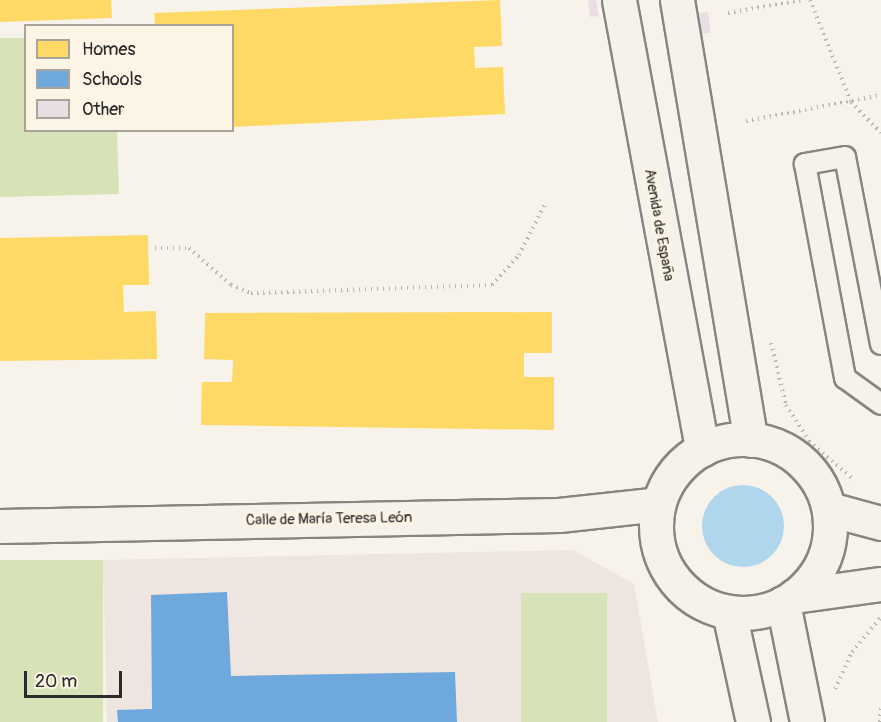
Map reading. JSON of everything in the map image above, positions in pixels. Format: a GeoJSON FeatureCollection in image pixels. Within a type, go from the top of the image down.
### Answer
{"type":"FeatureCollection","features":[{"type":"Feature","properties":{"kind":"street","name":"Avenida de España"},"geometry":{"type":"LineString","coordinates":[[619,0],[702,449]]}},
{"type":"Feature","properties":{"kind":"street"},"geometry":{"type":"LineString","coordinates":[[677,0],[734,324],[751,440]]}},
{"type":"Feature","properties":{"kind":"street"},"geometry":{"type":"LineString","coordinates":[[807,722],[789,599],[824,558],[829,509],[819,483],[802,462],[778,447],[751,440],[702,449],[677,469],[658,504],[659,552],[670,574],[686,592],[729,612],[757,612],[789,599],[881,584]]}},
{"type":"Feature","properties":{"kind":"street","name":"Calle de María Teresa León"},"geometry":{"type":"LineString","coordinates":[[0,526],[559,515],[658,504]]}},
{"type":"Feature","properties":{"kind":"street"},"geometry":{"type":"LineString","coordinates":[[829,509],[881,523]]}},
{"type":"Feature","properties":{"kind":"street"},"geometry":{"type":"LineString","coordinates":[[729,612],[753,722]]}},
{"type":"Feature","properties":{"kind":"lane"},"geometry":{"type":"LineString","coordinates":[[881,344],[845,157],[805,164],[845,378],[881,404]]}},
{"type":"Feature","properties":{"kind":"path"},"geometry":{"type":"LineString","coordinates":[[728,13],[801,0]]}},
{"type":"Feature","properties":{"kind":"path"},"geometry":{"type":"LineString","coordinates":[[810,0],[851,102],[881,133]]}},
{"type":"Feature","properties":{"kind":"path"},"geometry":{"type":"LineString","coordinates":[[746,121],[881,95]]}},
{"type":"Feature","properties":{"kind":"path"},"geometry":{"type":"LineString","coordinates":[[155,248],[189,248],[231,285],[251,293],[492,285],[519,255],[545,204]]}},
{"type":"Feature","properties":{"kind":"path"},"geometry":{"type":"LineString","coordinates":[[734,324],[770,339],[786,405],[809,441],[861,488]]}},
{"type":"Feature","properties":{"kind":"path"},"geometry":{"type":"LineString","coordinates":[[834,699],[852,652],[881,616]]}},
{"type":"Feature","properties":{"kind":"path"},"geometry":{"type":"LineString","coordinates":[[880,722],[881,708]]}},
{"type":"Feature","properties":{"kind":"shaded area"},"geometry":{"type":"Polygon","coordinates":[[[573,550],[634,584],[658,722],[107,722],[103,560],[573,550]]]}},
{"type":"Feature","properties":{"kind":"green space"},"geometry":{"type":"Polygon","coordinates":[[[0,38],[24,38],[24,132],[117,132],[119,194],[0,197],[0,38]]]}},
{"type":"Feature","properties":{"kind":"green space"},"geometry":{"type":"Polygon","coordinates":[[[0,560],[103,560],[103,722],[0,722],[0,560]]]}},
{"type":"Feature","properties":{"kind":"green space"},"geometry":{"type":"Polygon","coordinates":[[[521,593],[607,593],[607,722],[521,722],[521,593]]]}},
{"type":"Feature","properties":{"kind":"water"},"geometry":{"type":"Polygon","coordinates":[[[743,485],[759,488],[772,497],[781,510],[784,526],[781,542],[772,555],[759,564],[743,567],[727,564],[714,555],[705,542],[702,526],[705,510],[714,497],[727,488],[743,485]]]}},
{"type":"Feature","properties":{"kind":"building: Homes"},"geometry":{"type":"Polygon","coordinates":[[[0,0],[111,0],[112,18],[0,22],[0,0]]]}},
{"type":"Feature","properties":{"kind":"building: Homes"},"geometry":{"type":"Polygon","coordinates":[[[500,0],[502,46],[474,47],[475,68],[503,67],[505,114],[234,127],[234,24],[155,24],[154,13],[500,0]]]}},
{"type":"Feature","properties":{"kind":"building: Homes"},"geometry":{"type":"Polygon","coordinates":[[[148,235],[149,285],[123,285],[124,312],[156,311],[157,359],[0,361],[0,238],[148,235]]]}},
{"type":"Feature","properties":{"kind":"building: Homes"},"geometry":{"type":"Polygon","coordinates":[[[552,312],[552,353],[524,353],[524,377],[554,377],[554,430],[201,425],[202,382],[232,382],[233,360],[204,359],[205,313],[552,312]]]}},
{"type":"Feature","properties":{"kind":"building: Schools"},"geometry":{"type":"Polygon","coordinates":[[[227,592],[231,676],[455,672],[457,722],[118,722],[117,710],[152,709],[151,595],[227,592]]]}},
{"type":"Feature","properties":{"kind":"building: Other"},"geometry":{"type":"Polygon","coordinates":[[[588,0],[596,0],[599,16],[590,17],[588,0]]]}},
{"type":"Feature","properties":{"kind":"building: Other"},"geometry":{"type":"Polygon","coordinates":[[[708,12],[711,33],[702,34],[699,13],[708,12]]]}}]}
